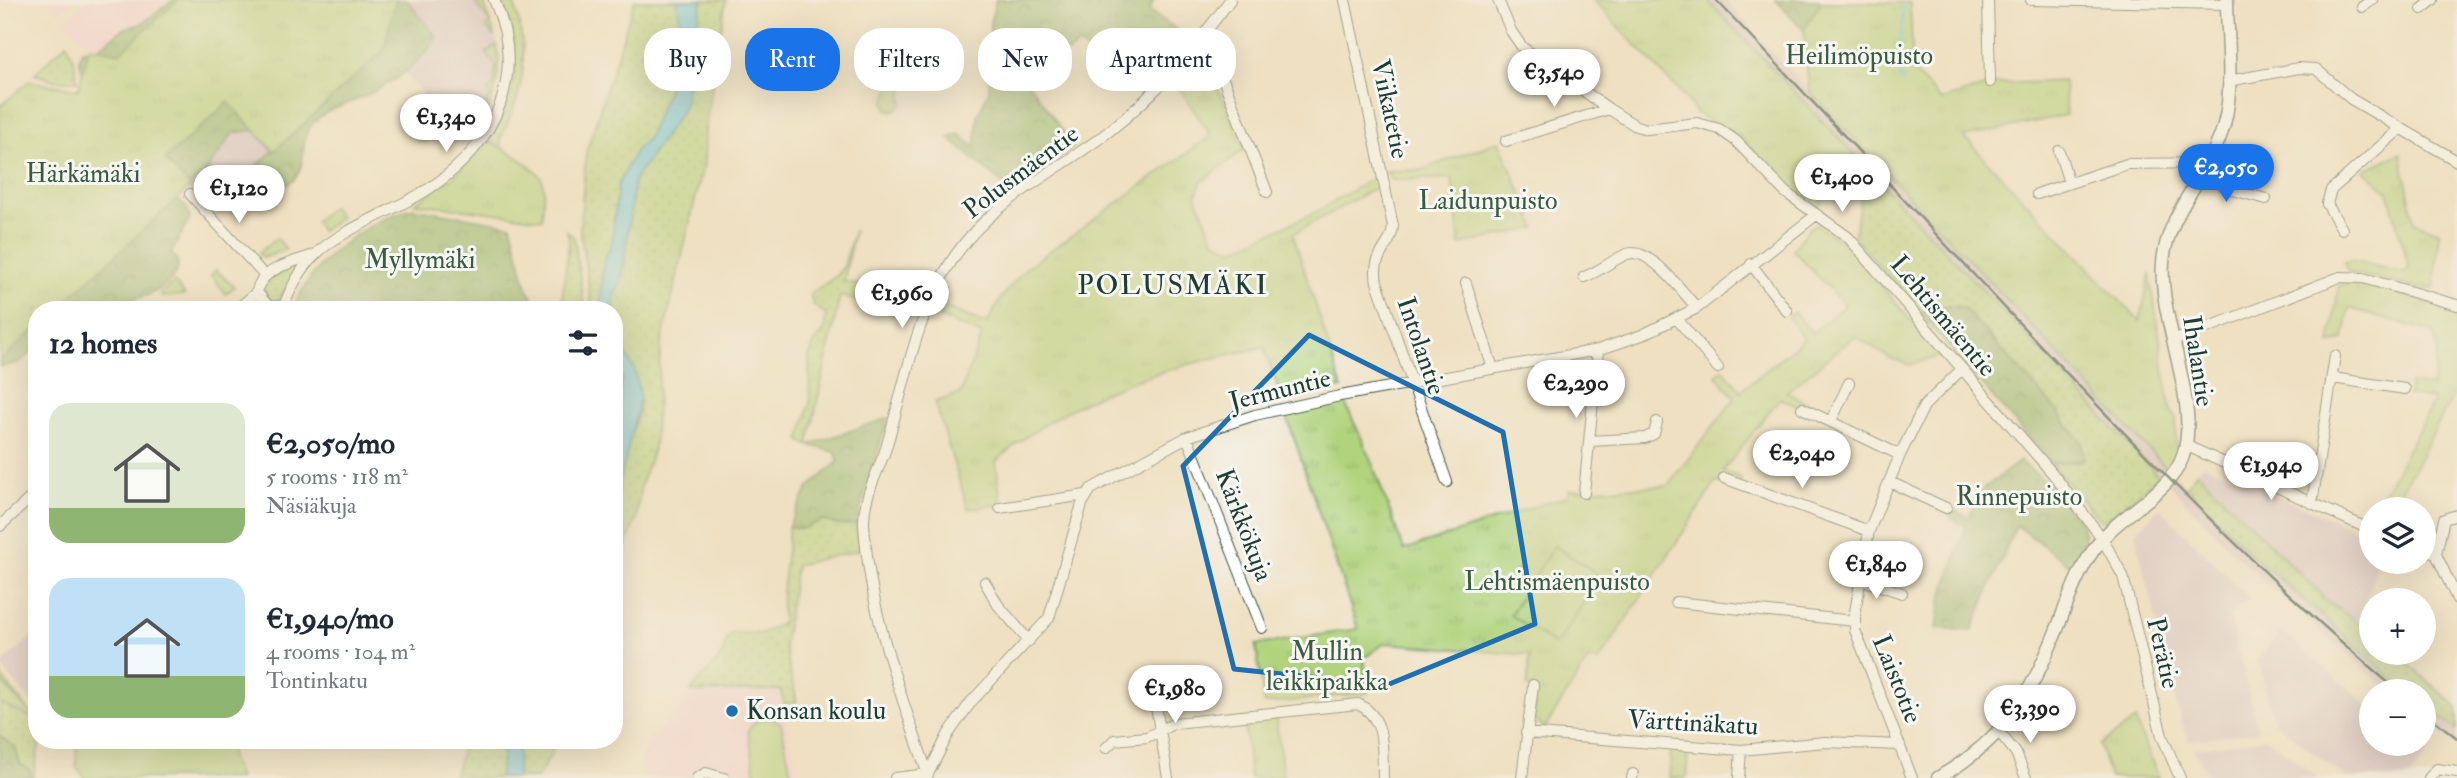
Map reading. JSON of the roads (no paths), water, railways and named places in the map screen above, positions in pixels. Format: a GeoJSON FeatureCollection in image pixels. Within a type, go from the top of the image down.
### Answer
{"type":"FeatureCollection","features":[{"type":"Feature","properties":{"kind":"street"},"geometry":{"type":"LineString","coordinates":[[246,301],[257,292],[258,285],[265,276],[315,254],[430,188],[461,161],[487,131],[503,100],[509,65],[508,41],[494,0]]}},
{"type":"Feature","properties":{"kind":"street","name":"Polusmäentie"},"geometry":{"type":"LineString","coordinates":[[1209,28],[1230,0]]}},
{"type":"Feature","properties":{"kind":"street","name":"Viikatetie"},"geometry":{"type":"LineString","coordinates":[[1345,0],[1394,226]]}},
{"type":"Feature","properties":{"kind":"street","name":"Lehtismäentie"},"geometry":{"type":"LineString","coordinates":[[1499,0],[1511,32],[1522,47],[1609,109],[1636,126],[1647,129],[1697,123],[1719,128],[1736,141],[1785,192],[1848,237],[2053,474],[2102,538]]}},
{"type":"Feature","properties":{"kind":"street"},"geometry":{"type":"LineString","coordinates":[[1988,0],[1990,82]]}},
{"type":"Feature","properties":{"kind":"street"},"geometry":{"type":"LineString","coordinates":[[2031,0],[2227,2]]}},
{"type":"Feature","properties":{"kind":"street"},"geometry":{"type":"LineString","coordinates":[[2362,6],[2372,0]]}},
{"type":"Feature","properties":{"kind":"street"},"geometry":{"type":"LineString","coordinates":[[2422,9],[2433,0]]}},
{"type":"Feature","properties":{"kind":"street","name":"Ihalantie"},"geometry":{"type":"LineString","coordinates":[[1938,778],[1979,751],[2000,733],[2028,692],[2077,579],[2102,538],[2169,478],[2181,461],[2185,445],[2185,410],[2164,294],[2164,253],[2171,229],[2222,132],[2228,81],[2227,2]]}},
{"type":"Feature","properties":{"kind":"street"},"geometry":{"type":"LineString","coordinates":[[2228,81],[2299,68],[2316,69],[2343,93],[2457,161]]}},
{"type":"Feature","properties":{"kind":"street","name":"Polusmäentie"},"geometry":{"type":"LineString","coordinates":[[928,776],[874,606],[864,522],[866,502],[886,448],[915,338],[934,290],[975,231],[1009,202],[1139,107],[1154,91]]}},
{"type":"Feature","properties":{"kind":"street"},"geometry":{"type":"LineString","coordinates":[[1228,91],[1267,192]]}},
{"type":"Feature","properties":{"kind":"street"},"geometry":{"type":"LineString","coordinates":[[1506,141],[1609,109]]}},
{"type":"Feature","properties":{"kind":"street"},"geometry":{"type":"LineString","coordinates":[[2342,229],[2335,222],[2327,197],[2400,129]]}},
{"type":"Feature","properties":{"kind":"street"},"geometry":{"type":"LineString","coordinates":[[2059,151],[2069,183]]}},
{"type":"Feature","properties":{"kind":"street"},"geometry":{"type":"LineString","coordinates":[[2037,194],[2127,164],[2203,168],[2233,190],[2266,200]]}},
{"type":"Feature","properties":{"kind":"street"},"geometry":{"type":"LineString","coordinates":[[190,194],[265,276]]}},
{"type":"Feature","properties":{"kind":"street","name":"Jermuntie"},"geometry":{"type":"LineString","coordinates":[[1085,495],[1144,458],[1187,437],[1285,407],[1598,350],[1677,320],[1697,308],[1816,215]]}},
{"type":"Feature","properties":{"kind":"street","name":"Intolantie"},"geometry":{"type":"LineString","coordinates":[[1394,226],[1392,235],[1378,255],[1375,275],[1447,482]]}},
{"type":"Feature","properties":{"kind":"street"},"geometry":{"type":"LineString","coordinates":[[1584,277],[1629,253],[1641,254],[1653,261],[1697,308]]}},
{"type":"Feature","properties":{"kind":"street"},"geometry":{"type":"LineString","coordinates":[[287,301],[315,254]]}},
{"type":"Feature","properties":{"kind":"street"},"geometry":{"type":"LineString","coordinates":[[1751,264],[1787,311]]}},
{"type":"Feature","properties":{"kind":"street"},"geometry":{"type":"LineString","coordinates":[[2173,341],[2340,277],[2362,278],[2457,305]]}},
{"type":"Feature","properties":{"kind":"street"},"geometry":{"type":"LineString","coordinates":[[1466,283],[1493,369]]}},
{"type":"Feature","properties":{"kind":"street"},"geometry":{"type":"LineString","coordinates":[[257,292],[264,301]]}},
{"type":"Feature","properties":{"kind":"street"},"geometry":{"type":"LineString","coordinates":[[1677,320],[1718,368]]}},
{"type":"Feature","properties":{"kind":"street"},"geometry":{"type":"LineString","coordinates":[[1584,493],[1598,350]]}},
{"type":"Feature","properties":{"kind":"street"},"geometry":{"type":"LineString","coordinates":[[2312,503],[2335,356]]}},
{"type":"Feature","properties":{"kind":"street","name":"Laistotie"},"geometry":{"type":"LineString","coordinates":[[1912,778],[1854,621],[1869,531],[1900,455],[1924,406],[1961,370]]}},
{"type":"Feature","properties":{"kind":"street"},"geometry":{"type":"LineString","coordinates":[[2332,379],[2405,389]]}},
{"type":"Feature","properties":{"kind":"street"},"geometry":{"type":"LineString","coordinates":[[1831,421],[1849,383]]}},
{"type":"Feature","properties":{"kind":"street"},"geometry":{"type":"LineString","coordinates":[[1802,408],[1900,455]]}},
{"type":"Feature","properties":{"kind":"street"},"geometry":{"type":"LineString","coordinates":[[1590,441],[1646,438],[1654,433],[1657,422]]}},
{"type":"Feature","properties":{"kind":"street","name":"Kärkkökuja"},"geometry":{"type":"LineString","coordinates":[[1187,437],[1262,628]]}},
{"type":"Feature","properties":{"kind":"street"},"geometry":{"type":"LineString","coordinates":[[2185,445],[2359,525]]}},
{"type":"Feature","properties":{"kind":"street"},"geometry":{"type":"LineString","coordinates":[[1724,478],[1869,531]]}},
{"type":"Feature","properties":{"kind":"street"},"geometry":{"type":"LineString","coordinates":[[1890,482],[1946,508]]}},
{"type":"Feature","properties":{"kind":"street"},"geometry":{"type":"LineString","coordinates":[[895,778],[928,776],[949,733],[971,702],[1043,627],[1053,610],[1085,495],[1000,508]]}},
{"type":"Feature","properties":{"kind":"street"},"geometry":{"type":"LineString","coordinates":[[0,526],[28,500]]}},
{"type":"Feature","properties":{"kind":"street"},"geometry":{"type":"LineString","coordinates":[[2457,514],[2444,519],[2436,554],[2457,599]]}},
{"type":"Feature","properties":{"kind":"street","name":"Perätie"},"geometry":{"type":"LineString","coordinates":[[2102,538],[2123,576],[2162,736],[2180,778]]}},
{"type":"Feature","properties":{"kind":"street"},"geometry":{"type":"LineString","coordinates":[[1860,579],[1902,593]]}},
{"type":"Feature","properties":{"kind":"street"},"geometry":{"type":"LineString","coordinates":[[985,582],[998,605],[1029,640]]}},
{"type":"Feature","properties":{"kind":"street"},"geometry":{"type":"LineString","coordinates":[[1676,602],[1854,621]]}},
{"type":"Feature","properties":{"kind":"street"},"geometry":{"type":"LineString","coordinates":[[1151,677],[1168,778]]}},
{"type":"Feature","properties":{"kind":"street"},"geometry":{"type":"LineString","coordinates":[[1522,778],[1533,685]]}},
{"type":"Feature","properties":{"kind":"street"},"geometry":{"type":"LineString","coordinates":[[1106,748],[1114,740],[1147,737],[1175,723],[1359,704],[1367,709],[1378,723],[1383,778]]}},
{"type":"Feature","properties":{"kind":"street","name":"Värttinäkatu"},"geometry":{"type":"LineString","coordinates":[[1526,733],[1741,750],[1825,742],[1900,745]]}},
{"type":"Feature","properties":{"kind":"street"},"geometry":{"type":"LineString","coordinates":[[2000,733],[2016,752],[2026,778]]}},
{"type":"Feature","properties":{"kind":"street"},"geometry":{"type":"LineString","coordinates":[[1739,778],[1741,750]]}},
{"type":"Feature","properties":{"kind":"street"},"geometry":{"type":"LineString","coordinates":[[2430,778],[2437,769],[2457,772]]}},
{"type":"Feature","properties":{"kind":"street"},"geometry":{"type":"LineString","coordinates":[[697,778],[706,773],[724,778]]}},
{"type":"Feature","properties":{"kind":"water"},"geometry":{"type":"Polygon","coordinates":[[[677,0],[702,0],[697,28],[678,28],[680,21],[677,0]]]}},
{"type":"Feature","properties":{"kind":"water"},"geometry":{"type":"Polygon","coordinates":[[[667,91],[686,91],[683,109],[634,180],[622,280],[614,295],[614,301],[601,301],[603,264],[612,242],[618,185],[635,151],[648,138],[667,91]]]}},
{"type":"Feature","properties":{"kind":"water"},"geometry":{"type":"Polygon","coordinates":[[[623,347],[635,372],[640,398],[623,468],[623,347]]]}},
{"type":"Feature","properties":{"kind":"water"},"geometry":{"type":"Polygon","coordinates":[[[504,749],[518,749],[517,778],[499,778],[504,749]]]}},
{"type":"Feature","properties":{"kind":"waterway"},"geometry":{"type":"LineString","coordinates":[[1903,84],[1898,62],[1904,3]]}},
{"type":"Feature","properties":{"kind":"railway"},"geometry":{"type":"LineString","coordinates":[[1716,0],[2133,442],[2307,611],[2384,679]]}},
{"type":"Feature","properties":{"kind":"railway"},"geometry":{"type":"LineString","coordinates":[[2436,721],[2457,738]]}},
{"type":"Feature","properties":{"kind":"place","name":"Konsan koulu"},"geometry":{"type":"Point","coordinates":[732,711]}},
{"type":"Feature","properties":{"kind":"district","name":"POLUSMÄKI"},"geometry":{"type":"Point","coordinates":[1173,285]}},
{"type":"Feature","properties":{"kind":"park label","name":"Heilimöpuisto"},"geometry":{"type":"Point","coordinates":[1859,56]}},
{"type":"Feature","properties":{"kind":"park label","name":"Härkämäki"},"geometry":{"type":"Point","coordinates":[83,174]}},
{"type":"Feature","properties":{"kind":"park label","name":"Laidunpuisto"},"geometry":{"type":"Point","coordinates":[1488,201]}},
{"type":"Feature","properties":{"kind":"park label","name":"Myllymäki"},"geometry":{"type":"Point","coordinates":[420,260]}},
{"type":"Feature","properties":{"kind":"park label","name":"Rinnepuisto"},"geometry":{"type":"Point","coordinates":[2019,497]}},
{"type":"Feature","properties":{"kind":"park label","name":"Lehtismäenpuisto"},"geometry":{"type":"Point","coordinates":[1557,582]}},
{"type":"Feature","properties":{"kind":"park label","name":"Mullin leikkipaikka"},"geometry":{"type":"Point","coordinates":[1327,667]}}]}
